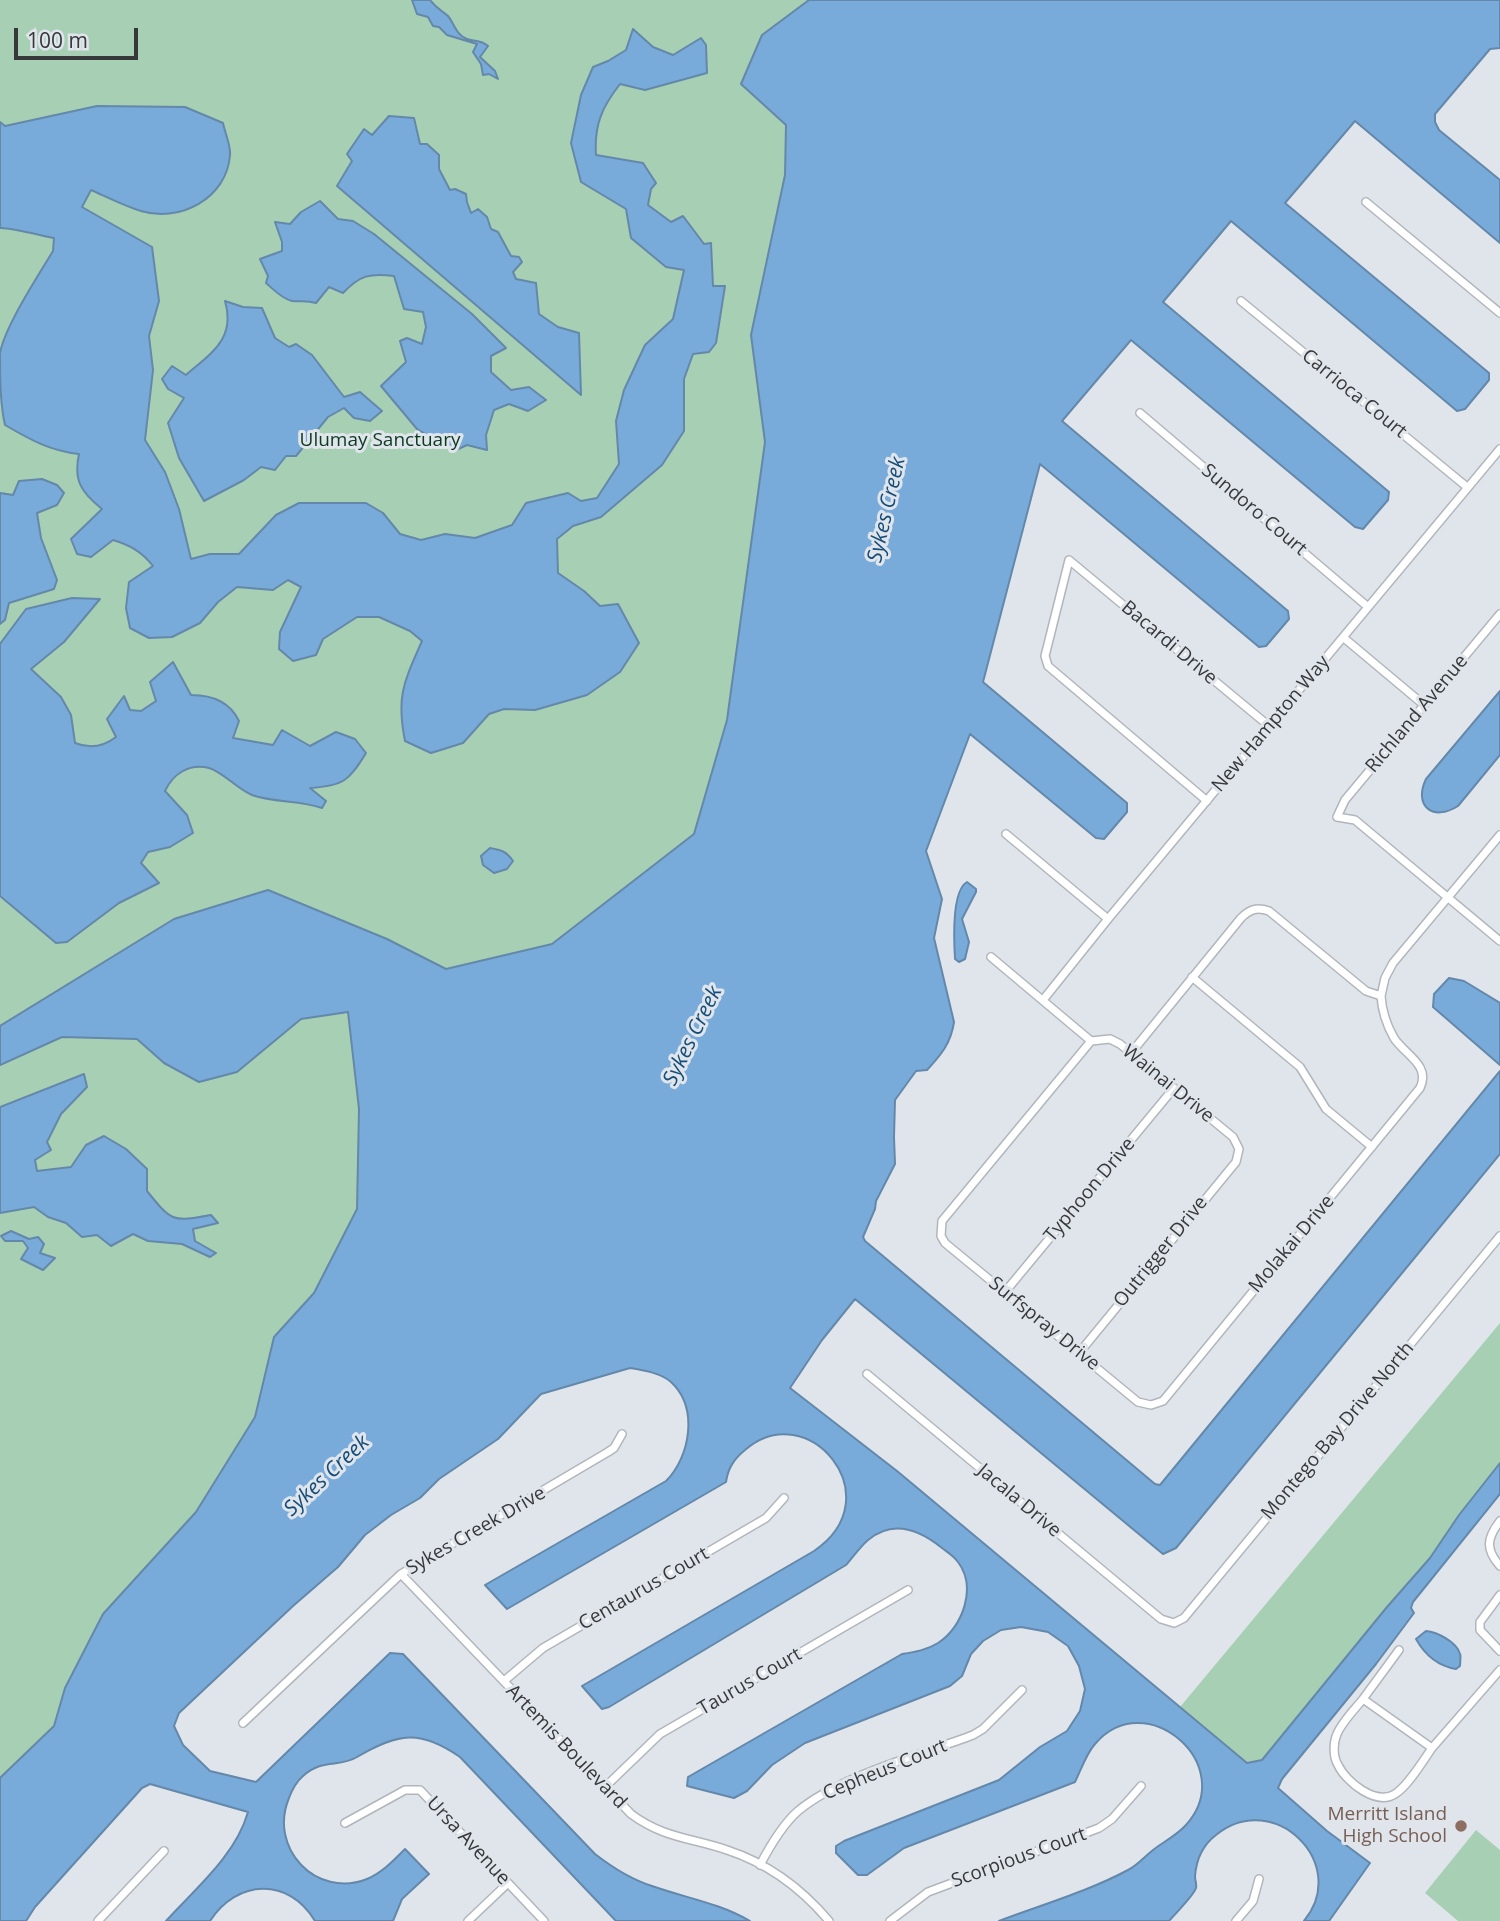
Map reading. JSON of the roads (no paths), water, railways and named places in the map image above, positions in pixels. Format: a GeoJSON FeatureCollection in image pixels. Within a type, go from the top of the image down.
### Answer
{"type":"FeatureCollection","features":[{"type":"Feature","properties":{"kind":"street"},"geometry":{"type":"LineString","coordinates":[[1366,202],[1500,313]]}},
{"type":"Feature","properties":{"kind":"street","name":"Carrioca Court"},"geometry":{"type":"LineString","coordinates":[[1241,301],[1467,487]]}},
{"type":"Feature","properties":{"kind":"street","name":"Sundoro Court"},"geometry":{"type":"LineString","coordinates":[[1140,413],[1368,607]]}},
{"type":"Feature","properties":{"kind":"street","name":"New Hampton Way"},"geometry":{"type":"LineString","coordinates":[[1043,1000],[1500,449]]}},
{"type":"Feature","properties":{"kind":"street","name":"Bacardi Drive"},"geometry":{"type":"LineString","coordinates":[[1207,801],[1048,666],[1045,656],[1069,560],[1269,726]]}},
{"type":"Feature","properties":{"kind":"street","name":"Richland Avenue"},"geometry":{"type":"LineString","coordinates":[[1448,897],[1355,820],[1337,817],[1345,800],[1500,614]]}},
{"type":"Feature","properties":{"kind":"street"},"geometry":{"type":"LineString","coordinates":[[1343,638],[1424,705]]}},
{"type":"Feature","properties":{"kind":"street"},"geometry":{"type":"LineString","coordinates":[[1006,834],[1108,919]]}},
{"type":"Feature","properties":{"kind":"street"},"geometry":{"type":"LineString","coordinates":[[1131,1053],[1241,918],[1249,911],[1260,908],[1269,911],[1366,991],[1381,996],[1385,978],[1393,963],[1500,835]]}},
{"type":"Feature","properties":{"kind":"street"},"geometry":{"type":"LineString","coordinates":[[1448,897],[1500,941]]}},
{"type":"Feature","properties":{"kind":"street","name":"Wainai Drive"},"geometry":{"type":"LineString","coordinates":[[991,957],[1091,1041],[1110,1039],[1131,1053],[1233,1137],[1238,1149]]}},
{"type":"Feature","properties":{"kind":"street"},"geometry":{"type":"LineString","coordinates":[[1192,977],[1300,1067],[1326,1109],[1372,1147]]}},
{"type":"Feature","properties":{"kind":"street","name":"Molakai Drive"},"geometry":{"type":"LineString","coordinates":[[1151,1405],[1163,1401],[1420,1088],[1423,1076],[1419,1064],[1395,1040],[1382,1010],[1381,996]]}},
{"type":"Feature","properties":{"kind":"street","name":"Surfspray Drive"},"geometry":{"type":"LineString","coordinates":[[1091,1041],[942,1221],[941,1236],[945,1243],[1138,1402],[1151,1405]]}},
{"type":"Feature","properties":{"kind":"street","name":"Typhoon Drive"},"geometry":{"type":"LineString","coordinates":[[1005,1292],[1174,1088]]}},
{"type":"Feature","properties":{"kind":"street","name":"Outrigger Drive"},"geometry":{"type":"LineString","coordinates":[[1079,1353],[1236,1162],[1238,1149]]}},
{"type":"Feature","properties":{"kind":"street","name":"Montego Bay Drive North"},"geometry":{"type":"LineString","coordinates":[[1174,1623],[1184,1618],[1499,1239]]}},
{"type":"Feature","properties":{"kind":"street","name":"Jacala Drive"},"geometry":{"type":"LineString","coordinates":[[867,1374],[1161,1619],[1174,1623]]}},
{"type":"Feature","properties":{"kind":"street","name":"Sykes Creek Drive"},"geometry":{"type":"LineString","coordinates":[[243,1723],[401,1574],[608,1452],[614,1448],[622,1434]]}},
{"type":"Feature","properties":{"kind":"street","name":"Centaurus Court"},"geometry":{"type":"LineString","coordinates":[[504,1681],[543,1648],[766,1518],[784,1498]]}},
{"type":"Feature","properties":{"kind":"street"},"geometry":{"type":"LineString","coordinates":[[1500,1521],[1489,1538],[1488,1545],[1500,1566]]}},
{"type":"Feature","properties":{"kind":"street","name":"Artemis Boulevard"},"geometry":{"type":"LineString","coordinates":[[401,1574],[631,1815],[654,1830],[726,1849],[760,1865],[794,1887],[829,1921]]}},
{"type":"Feature","properties":{"kind":"street","name":"Taurus Court"},"geometry":{"type":"LineString","coordinates":[[604,1788],[660,1734],[908,1590]]}},
{"type":"Feature","properties":{"kind":"street"},"geometry":{"type":"LineString","coordinates":[[1500,1595],[1480,1622],[1480,1630],[1500,1651]]}},
{"type":"Feature","properties":{"kind":"street"},"geometry":{"type":"LineString","coordinates":[[1399,1650],[1337,1733],[1334,1749],[1337,1764],[1351,1780],[1377,1797],[1393,1796],[1402,1788],[1432,1748],[1500,1670]]}},
{"type":"Feature","properties":{"kind":"street","name":"Cepheus Court"},"geometry":{"type":"LineString","coordinates":[[760,1865],[789,1821],[813,1800],[853,1779],[973,1735],[983,1729],[1022,1690]]}},
{"type":"Feature","properties":{"kind":"street"},"geometry":{"type":"LineString","coordinates":[[1363,1699],[1432,1748]]}},
{"type":"Feature","properties":{"kind":"street","name":"Scorpious Court"},"geometry":{"type":"LineString","coordinates":[[890,1921],[928,1892],[1099,1829],[1112,1819],[1141,1786]]}},
{"type":"Feature","properties":{"kind":"street","name":"Ursa Avenue"},"geometry":{"type":"LineString","coordinates":[[345,1823],[405,1790],[420,1790],[544,1921]]}},
{"type":"Feature","properties":{"kind":"street"},"geometry":{"type":"LineString","coordinates":[[99,1921],[164,1851]]}},
{"type":"Feature","properties":{"kind":"street"},"geometry":{"type":"LineString","coordinates":[[1236,1921],[1253,1901],[1259,1879]]}},
{"type":"Feature","properties":{"kind":"street"},"geometry":{"type":"LineString","coordinates":[[468,1921],[508,1883]]}},
{"type":"Feature","properties":{"kind":"water"},"geometry":{"type":"Polygon","coordinates":[[[412,0],[430,0],[448,16],[463,37],[488,46],[480,57],[495,71],[498,79],[489,74],[483,75],[481,64],[473,52],[477,44],[447,35],[439,27],[433,26],[428,17],[417,14],[412,0]]]}},
{"type":"Feature","properties":{"kind":"water","name":"Sykes Creek"},"geometry":{"type":"Polygon","coordinates":[[[809,0],[1500,0],[1500,48],[1490,49],[1435,114],[1435,122],[1439,130],[1500,180],[1500,243],[1355,121],[1285,203],[1489,373],[1489,380],[1465,409],[1457,411],[1231,221],[1163,302],[1389,492],[1388,500],[1363,529],[1355,527],[1131,340],[1062,421],[1288,611],[1289,619],[1266,646],[1259,647],[1040,464],[983,682],[1127,803],[1127,812],[1104,839],[1096,838],[970,734],[926,851],[942,899],[934,938],[954,1022],[953,1029],[937,1059],[927,1070],[916,1071],[895,1100],[895,1164],[876,1201],[863,1237],[1155,1484],[1160,1485],[1500,1071],[1500,1154],[1176,1548],[1163,1554],[855,1299],[822,1340],[790,1388],[897,1471],[1247,1763],[1262,1760],[1430,1558],[1459,1515],[1500,1463],[1500,1494],[1413,1602],[1411,1608],[1414,1613],[1282,1779],[1278,1788],[1327,1831],[1370,1863],[1329,1921],[1304,1921],[1316,1899],[1318,1877],[1312,1856],[1299,1839],[1282,1827],[1261,1821],[1238,1823],[1216,1835],[1204,1848],[1197,1865],[1195,1891],[1169,1921],[999,1921],[1080,1892],[1128,1870],[1186,1825],[1200,1802],[1202,1779],[1194,1757],[1180,1740],[1160,1727],[1138,1723],[1115,1728],[1095,1744],[1075,1782],[904,1848],[867,1875],[858,1875],[836,1853],[836,1846],[999,1780],[1040,1747],[1067,1731],[1080,1711],[1085,1689],[1079,1666],[1068,1646],[1048,1632],[1021,1627],[1001,1630],[983,1641],[971,1654],[962,1676],[950,1686],[805,1743],[772,1765],[747,1791],[734,1798],[687,1786],[688,1777],[902,1654],[938,1643],[947,1636],[960,1617],[965,1606],[966,1583],[964,1572],[956,1560],[934,1542],[906,1529],[887,1530],[868,1540],[846,1565],[602,1709],[582,1686],[814,1551],[837,1529],[846,1505],[844,1481],[833,1460],[815,1444],[793,1435],[769,1436],[738,1457],[730,1468],[726,1482],[507,1609],[485,1585],[666,1481],[681,1459],[686,1446],[688,1418],[680,1393],[662,1376],[630,1368],[541,1394],[498,1439],[439,1479],[420,1498],[365,1535],[338,1567],[179,1713],[174,1726],[183,1745],[210,1771],[256,1782],[390,1653],[403,1654],[595,1854],[636,1880],[714,1905],[750,1921],[616,1921],[460,1757],[433,1742],[409,1738],[385,1743],[344,1762],[310,1770],[294,1786],[284,1817],[285,1835],[291,1851],[301,1865],[330,1882],[348,1883],[367,1879],[383,1870],[405,1849],[429,1874],[402,1899],[393,1921],[315,1921],[304,1907],[291,1897],[263,1889],[234,1897],[221,1907],[210,1921],[166,1921],[224,1857],[242,1828],[248,1812],[150,1784],[142,1788],[35,1907],[26,1921],[0,1921],[0,1778],[54,1726],[65,1688],[103,1614],[196,1512],[255,1417],[274,1337],[314,1293],[357,1209],[359,1109],[348,1012],[301,1019],[237,1072],[199,1082],[164,1063],[137,1039],[62,1037],[0,1065],[0,1026],[174,919],[268,890],[387,939],[446,969],[552,944],[694,834],[727,720],[765,442],[751,335],[785,175],[786,125],[741,84],[762,35],[809,0]]]}},
{"type":"Feature","properties":{"kind":"water"},"geometry":{"type":"Polygon","coordinates":[[[633,29],[653,47],[673,55],[701,38],[706,45],[707,73],[645,90],[620,84],[600,117],[596,134],[596,155],[643,163],[656,183],[651,189],[648,205],[671,222],[683,216],[704,244],[711,243],[713,286],[725,286],[716,343],[709,352],[693,354],[684,379],[684,431],[662,465],[601,517],[573,526],[557,539],[558,573],[600,606],[618,604],[639,643],[620,672],[587,695],[535,710],[504,709],[489,714],[463,743],[431,753],[405,741],[402,725],[403,689],[422,641],[410,631],[379,617],[357,617],[323,639],[316,655],[293,661],[279,649],[280,632],[301,587],[288,580],[273,590],[237,587],[218,602],[200,623],[172,637],[149,638],[130,628],[126,608],[129,582],[153,566],[135,550],[113,540],[91,557],[77,554],[71,539],[102,509],[84,492],[78,479],[79,454],[31,440],[5,425],[1,399],[0,353],[15,315],[53,251],[54,238],[0,228],[0,122],[5,126],[97,106],[185,107],[223,123],[230,151],[227,170],[211,195],[199,204],[186,210],[156,214],[135,209],[91,190],[82,207],[152,247],[159,301],[149,336],[153,370],[145,440],[165,472],[179,509],[191,559],[210,554],[239,554],[276,515],[299,503],[366,503],[383,513],[400,534],[421,540],[445,534],[475,538],[512,525],[526,503],[568,493],[581,501],[597,498],[619,464],[616,421],[624,390],[645,345],[673,319],[684,270],[666,267],[631,238],[626,209],[581,182],[571,143],[581,95],[593,67],[626,50],[633,29]]]}},
{"type":"Feature","properties":{"kind":"water"},"geometry":{"type":"Polygon","coordinates":[[[389,116],[414,118],[420,144],[427,144],[439,155],[439,169],[450,190],[455,189],[466,194],[471,213],[478,209],[487,217],[491,229],[498,232],[511,256],[519,257],[522,262],[513,272],[516,279],[536,283],[539,314],[558,327],[579,333],[581,395],[337,186],[352,161],[347,154],[364,129],[372,135],[389,116]]]}},
{"type":"Feature","properties":{"kind":"water"},"geometry":{"type":"Polygon","coordinates":[[[320,201],[338,219],[353,221],[374,234],[472,314],[506,348],[491,356],[491,372],[511,390],[529,387],[546,400],[528,411],[509,404],[494,410],[486,435],[487,450],[467,445],[454,451],[417,429],[381,386],[406,362],[400,341],[407,338],[422,344],[426,327],[423,312],[404,309],[394,276],[366,277],[355,282],[343,293],[329,287],[316,303],[288,300],[266,283],[268,276],[260,259],[282,251],[282,242],[275,222],[290,224],[301,212],[320,201]]]}},
{"type":"Feature","properties":{"kind":"water"},"geometry":{"type":"Polygon","coordinates":[[[225,301],[243,307],[262,308],[275,338],[289,347],[296,344],[312,355],[344,397],[360,392],[382,411],[370,421],[354,418],[344,408],[328,417],[296,456],[286,456],[275,470],[261,467],[244,480],[204,501],[179,458],[168,423],[184,398],[168,389],[162,379],[172,366],[186,375],[219,344],[227,326],[225,301]]]}},
{"type":"Feature","properties":{"kind":"water"},"geometry":{"type":"Polygon","coordinates":[[[42,479],[57,485],[64,493],[57,505],[37,513],[41,538],[57,580],[54,589],[9,603],[5,620],[0,624],[0,493],[13,495],[19,481],[42,479]]]}},
{"type":"Feature","properties":{"kind":"water"},"geometry":{"type":"Polygon","coordinates":[[[72,598],[100,599],[64,642],[31,669],[61,697],[71,715],[75,743],[96,746],[116,737],[107,719],[124,696],[130,710],[141,711],[156,701],[150,682],[173,662],[191,695],[206,696],[219,701],[235,714],[239,721],[233,738],[273,745],[282,730],[310,746],[336,732],[355,739],[366,753],[355,770],[344,780],[330,786],[310,788],[326,801],[322,808],[252,795],[209,768],[195,767],[182,771],[165,791],[187,815],[193,833],[170,847],[148,852],[141,863],[159,883],[119,903],[67,942],[56,943],[0,896],[0,644],[26,609],[72,598]]]}},
{"type":"Feature","properties":{"kind":"water"},"geometry":{"type":"Polygon","coordinates":[[[1500,691],[1500,755],[1458,806],[1449,811],[1433,812],[1424,804],[1422,797],[1426,779],[1500,691]]]}},
{"type":"Feature","properties":{"kind":"water"},"geometry":{"type":"Polygon","coordinates":[[[490,848],[503,852],[513,861],[507,869],[494,873],[483,865],[481,856],[490,848]]]}},
{"type":"Feature","properties":{"kind":"water"},"geometry":{"type":"Polygon","coordinates":[[[967,882],[976,892],[962,919],[969,942],[965,959],[959,962],[955,959],[954,941],[956,906],[958,895],[967,882]]]}},
{"type":"Feature","properties":{"kind":"water"},"geometry":{"type":"Polygon","coordinates":[[[1449,978],[1464,981],[1500,1003],[1500,1065],[1433,1007],[1434,994],[1449,978]]]}},
{"type":"Feature","properties":{"kind":"water"},"geometry":{"type":"Polygon","coordinates":[[[84,1074],[87,1087],[61,1114],[47,1142],[51,1150],[35,1160],[37,1171],[71,1167],[86,1145],[104,1136],[126,1149],[147,1169],[147,1191],[168,1214],[180,1219],[211,1215],[218,1223],[193,1229],[195,1241],[216,1253],[210,1257],[182,1244],[148,1241],[133,1234],[111,1246],[97,1235],[82,1237],[66,1223],[48,1217],[34,1207],[0,1213],[0,1107],[84,1074]]]}},
{"type":"Feature","properties":{"kind":"water"},"geometry":{"type":"Polygon","coordinates":[[[11,1231],[29,1239],[38,1237],[44,1244],[40,1253],[55,1258],[43,1270],[21,1259],[28,1248],[23,1241],[5,1241],[1,1236],[11,1231]]]}},
{"type":"Feature","properties":{"kind":"water"},"geometry":{"type":"Polygon","coordinates":[[[1426,1631],[1436,1633],[1455,1645],[1460,1654],[1460,1666],[1456,1669],[1449,1668],[1428,1655],[1416,1639],[1426,1631]]]}},
{"type":"Feature","properties":{"kind":"place","name":"Merritt Island High School"},"geometry":{"type":"Point","coordinates":[1461,1826]}},
{"type":"Feature","properties":{"kind":"park label","name":"Ulumay Sanctuary"},"geometry":{"type":"Point","coordinates":[380,441]}}]}
